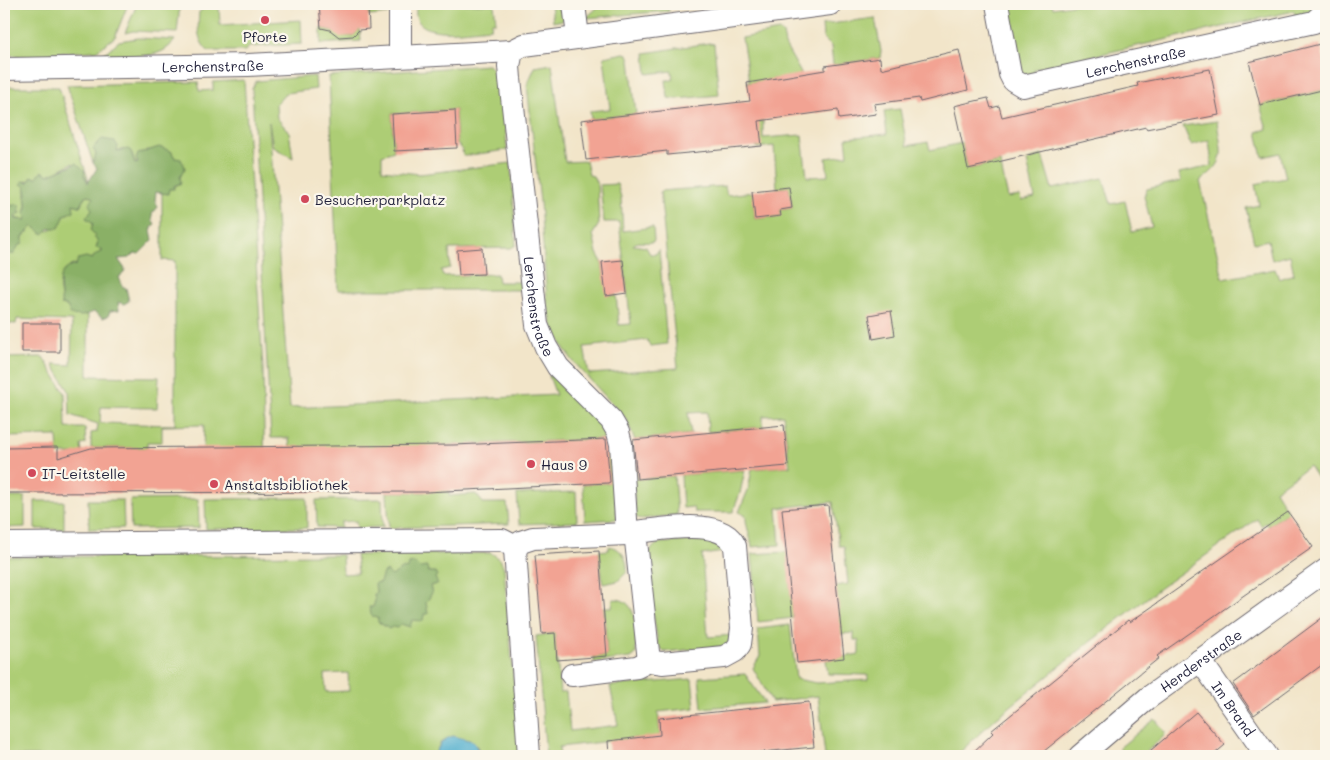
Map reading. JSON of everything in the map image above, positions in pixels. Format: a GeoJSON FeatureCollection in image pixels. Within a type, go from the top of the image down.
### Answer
{"type":"FeatureCollection","features":[{"type":"Feature","properties":{"kind":"street"},"geometry":{"type":"LineString","coordinates":[[400,4],[400,56]]}},
{"type":"Feature","properties":{"kind":"street"},"geometry":{"type":"LineString","coordinates":[[574,4],[578,37]]}},
{"type":"Feature","properties":{"kind":"street","name":"Lerchenstraße"},"geometry":{"type":"LineString","coordinates":[[4,69],[238,65],[512,51],[524,45],[578,37],[830,4]]}},
{"type":"Feature","properties":{"kind":"street","name":"Lerchenstraße"},"geometry":{"type":"LineString","coordinates":[[997,4],[1010,74],[1013,80],[1023,86],[1314,22],[1323,14],[1324,4]]}},
{"type":"Feature","properties":{"kind":"street","name":"Lerchenstraße"},"geometry":{"type":"LineString","coordinates":[[512,51],[509,66],[510,79],[535,315],[541,336],[558,367],[604,413],[618,432],[621,444],[624,533],[649,661]]}},
{"type":"Feature","properties":{"kind":"street"},"geometry":{"type":"LineString","coordinates":[[529,756],[515,549],[520,542],[533,538],[680,528],[715,529],[728,536],[735,546],[742,636],[736,651],[724,657],[662,663],[649,661],[636,668],[572,675]]}},
{"type":"Feature","properties":{"kind":"street"},"geometry":{"type":"LineString","coordinates":[[4,544],[502,540],[508,542],[515,549]]}},
{"type":"Feature","properties":{"kind":"street","name":"Herderstraße"},"geometry":{"type":"LineString","coordinates":[[1080,756],[1148,698],[1326,570]]}},
{"type":"Feature","properties":{"kind":"street","name":"Im Brand"},"geometry":{"type":"LineString","coordinates":[[1200,660],[1267,756]]}},
{"type":"Feature","properties":{"kind":"green space"},"geometry":{"type":"Polygon","coordinates":[[[4,4],[128,4],[115,37],[96,51],[51,53],[51,57],[30,58],[4,54],[4,4]]]}},
{"type":"Feature","properties":{"kind":"green space"},"geometry":{"type":"Polygon","coordinates":[[[137,4],[180,4],[177,33],[133,31],[125,33],[137,4]]]}},
{"type":"Feature","properties":{"kind":"green space"},"geometry":{"type":"Polygon","coordinates":[[[368,4],[387,4],[388,14],[369,16],[368,4]]]}},
{"type":"Feature","properties":{"kind":"green space"},"geometry":{"type":"Polygon","coordinates":[[[416,4],[494,4],[496,22],[492,22],[491,28],[462,31],[430,29],[422,25],[417,19],[416,4]]]}},
{"type":"Feature","properties":{"kind":"green space"},"geometry":{"type":"Polygon","coordinates":[[[551,4],[565,4],[566,17],[563,20],[553,22],[551,4]]]}},
{"type":"Feature","properties":{"kind":"green space"},"geometry":{"type":"Polygon","coordinates":[[[607,4],[668,4],[669,11],[586,18],[598,7],[607,4]]]}},
{"type":"Feature","properties":{"kind":"green space"},"geometry":{"type":"Polygon","coordinates":[[[1009,4],[1052,4],[1053,8],[1077,4],[1314,4],[1312,10],[1297,21],[1294,11],[1034,69],[1036,79],[1022,73],[1009,4]]]}},
{"type":"Feature","properties":{"kind":"green space"},"geometry":{"type":"Polygon","coordinates":[[[219,6],[220,25],[301,20],[302,44],[249,47],[245,51],[208,51],[200,38],[198,28],[199,12],[206,7],[219,6]]]}},
{"type":"Feature","properties":{"kind":"green space"},"geometry":{"type":"Polygon","coordinates":[[[875,18],[881,51],[880,58],[833,65],[831,46],[823,38],[822,25],[875,18]]]}},
{"type":"Feature","properties":{"kind":"green space"},"geometry":{"type":"Polygon","coordinates":[[[321,28],[339,35],[353,36],[360,28],[361,41],[321,44],[321,28]]]}},
{"type":"Feature","properties":{"kind":"green space"},"geometry":{"type":"Polygon","coordinates":[[[779,31],[783,33],[785,45],[802,75],[747,83],[749,80],[742,38],[779,31]]]}},
{"type":"Feature","properties":{"kind":"green space"},"geometry":{"type":"Polygon","coordinates":[[[138,38],[175,40],[160,52],[151,55],[102,55],[119,41],[138,38]]]}},
{"type":"Feature","properties":{"kind":"green space"},"geometry":{"type":"Polygon","coordinates":[[[709,43],[714,44],[719,95],[677,99],[668,98],[666,80],[673,80],[672,71],[647,74],[645,53],[709,43]]]}},
{"type":"Feature","properties":{"kind":"green space"},"geometry":{"type":"Polygon","coordinates":[[[628,54],[630,60],[636,114],[591,119],[590,111],[610,109],[604,57],[628,54]]]}},
{"type":"Feature","properties":{"kind":"green space"},"geometry":{"type":"Polygon","coordinates":[[[552,64],[565,162],[586,161],[589,175],[593,176],[597,184],[599,224],[593,234],[597,253],[602,262],[607,295],[616,295],[619,325],[631,324],[619,222],[604,222],[600,185],[617,184],[621,197],[623,231],[653,227],[654,241],[638,242],[633,245],[646,247],[650,254],[656,254],[659,249],[667,344],[650,346],[647,340],[584,347],[589,374],[678,368],[660,191],[725,186],[727,195],[753,192],[755,219],[780,216],[780,210],[792,208],[789,187],[777,188],[774,146],[757,148],[753,123],[763,121],[763,138],[802,135],[807,177],[828,176],[826,158],[848,155],[846,138],[887,134],[884,111],[900,109],[907,146],[928,142],[930,150],[962,143],[968,169],[1000,162],[1008,198],[1020,196],[1021,201],[1035,198],[1027,161],[1042,155],[1052,189],[1103,178],[1111,204],[1125,201],[1132,232],[1152,227],[1144,196],[1147,189],[1181,181],[1179,173],[1212,166],[1209,140],[1191,145],[1183,126],[1217,121],[1221,156],[1215,167],[1200,181],[1223,279],[1275,269],[1279,279],[1294,274],[1290,255],[1272,260],[1268,240],[1254,243],[1246,208],[1259,205],[1255,184],[1286,178],[1280,153],[1263,157],[1257,132],[1267,129],[1260,105],[1326,89],[1326,492],[1309,466],[1275,490],[1288,512],[1268,526],[1265,523],[1261,526],[1257,519],[1160,588],[996,718],[956,756],[825,756],[818,696],[772,702],[753,668],[760,656],[758,629],[790,625],[796,679],[817,683],[868,680],[868,675],[828,674],[826,660],[859,654],[859,640],[854,640],[854,633],[841,634],[836,586],[848,584],[844,546],[839,546],[833,502],[777,508],[780,545],[752,547],[746,516],[739,512],[748,490],[752,469],[790,467],[783,415],[763,416],[763,427],[708,432],[707,412],[688,413],[691,434],[635,440],[626,419],[573,361],[563,347],[552,324],[547,302],[540,202],[527,85],[535,67],[552,64]]]}},
{"type":"Feature","properties":{"kind":"green space"},"geometry":{"type":"Polygon","coordinates":[[[488,65],[494,71],[504,104],[507,150],[463,156],[462,149],[457,144],[455,110],[392,114],[394,151],[382,155],[382,170],[420,174],[511,163],[516,245],[511,248],[449,249],[450,268],[441,270],[443,276],[497,274],[498,282],[523,282],[524,290],[338,290],[329,76],[488,65]]]}},
{"type":"Feature","properties":{"kind":"green space"},"geometry":{"type":"Polygon","coordinates":[[[315,76],[316,89],[286,93],[276,104],[277,118],[289,132],[293,158],[273,147],[269,122],[290,408],[556,395],[549,376],[558,376],[609,435],[617,519],[585,521],[583,484],[608,483],[607,439],[447,445],[449,496],[476,494],[483,503],[507,503],[509,524],[389,528],[387,492],[425,492],[290,448],[289,438],[271,438],[252,89],[256,81],[315,76]]]}},
{"type":"Feature","properties":{"kind":"green space"},"geometry":{"type":"Polygon","coordinates":[[[244,80],[263,367],[265,493],[242,494],[242,448],[203,448],[204,425],[162,426],[162,442],[147,442],[147,448],[91,448],[91,433],[97,432],[98,424],[70,415],[69,391],[53,364],[71,365],[72,321],[17,319],[16,324],[4,323],[4,252],[7,255],[33,226],[49,231],[63,219],[73,204],[80,206],[85,196],[88,195],[93,198],[93,227],[102,253],[96,254],[92,259],[70,266],[60,284],[61,305],[67,306],[75,314],[88,312],[88,376],[159,377],[157,408],[101,407],[100,423],[175,425],[175,261],[162,260],[162,193],[181,183],[180,177],[185,168],[182,162],[175,159],[171,151],[146,150],[135,164],[132,156],[122,149],[117,151],[105,140],[96,144],[97,154],[93,163],[67,85],[198,82],[199,91],[213,90],[213,82],[244,80]]]}},
{"type":"Feature","properties":{"kind":"green space"},"geometry":{"type":"Polygon","coordinates":[[[11,87],[59,87],[89,182],[78,166],[72,163],[48,176],[26,181],[26,220],[17,219],[15,216],[19,210],[17,204],[12,206],[4,197],[4,90],[11,87]]]}},
{"type":"Feature","properties":{"kind":"green space"},"geometry":{"type":"Polygon","coordinates":[[[102,139],[114,141],[118,146],[117,151],[128,149],[131,151],[135,164],[138,163],[136,159],[138,154],[159,147],[171,151],[175,158],[181,159],[185,168],[180,177],[181,183],[174,186],[174,189],[169,189],[168,194],[156,192],[155,200],[158,207],[152,214],[153,222],[155,223],[151,230],[153,240],[139,254],[135,253],[130,258],[118,259],[125,269],[124,273],[119,277],[122,286],[126,288],[129,301],[124,304],[118,302],[119,310],[110,311],[108,316],[103,318],[94,312],[82,316],[71,315],[67,306],[61,305],[60,281],[64,271],[76,265],[78,259],[86,257],[92,259],[96,254],[102,252],[102,250],[96,248],[98,242],[94,237],[96,236],[91,231],[93,223],[86,218],[92,209],[89,205],[93,198],[88,195],[85,196],[80,206],[73,204],[74,211],[65,215],[59,228],[50,228],[43,234],[33,226],[23,237],[23,244],[19,245],[13,255],[10,253],[7,255],[4,252],[4,197],[12,206],[17,204],[21,206],[19,210],[21,213],[15,216],[16,219],[26,220],[25,196],[27,195],[25,186],[21,184],[22,181],[29,182],[32,176],[36,178],[42,171],[48,175],[77,163],[85,171],[84,175],[88,183],[97,168],[93,163],[96,154],[93,148],[102,139]]]}},
{"type":"Feature","properties":{"kind":"green space"},"geometry":{"type":"Polygon","coordinates":[[[43,357],[65,393],[66,428],[85,428],[86,444],[81,445],[82,454],[58,454],[57,436],[4,437],[4,358],[43,357]]]}},
{"type":"Feature","properties":{"kind":"green space"},"geometry":{"type":"Polygon","coordinates":[[[4,437],[5,497],[25,497],[25,527],[4,528],[4,437]]]}},
{"type":"Feature","properties":{"kind":"green space"},"geometry":{"type":"Polygon","coordinates":[[[636,454],[638,479],[674,476],[677,515],[640,519],[636,517],[631,461],[636,454]]]}},
{"type":"Feature","properties":{"kind":"green space"},"geometry":{"type":"Polygon","coordinates":[[[745,470],[740,493],[733,512],[694,512],[693,507],[683,508],[681,475],[745,470]]]}},
{"type":"Feature","properties":{"kind":"green space"},"geometry":{"type":"Polygon","coordinates":[[[576,492],[577,522],[519,524],[517,494],[576,492]]]}},
{"type":"Feature","properties":{"kind":"green space"},"geometry":{"type":"Polygon","coordinates":[[[307,498],[307,528],[206,529],[205,499],[307,498]]]}},
{"type":"Feature","properties":{"kind":"green space"},"geometry":{"type":"Polygon","coordinates":[[[198,499],[199,528],[131,529],[130,500],[198,499]]]}},
{"type":"Feature","properties":{"kind":"green space"},"geometry":{"type":"Polygon","coordinates":[[[382,499],[383,527],[357,528],[356,521],[341,522],[341,528],[317,527],[316,500],[382,499]]]}},
{"type":"Feature","properties":{"kind":"green space"},"geometry":{"type":"Polygon","coordinates":[[[88,500],[123,500],[124,528],[89,529],[88,500]]]}},
{"type":"Feature","properties":{"kind":"green space"},"geometry":{"type":"Polygon","coordinates":[[[35,501],[64,501],[64,529],[35,529],[35,501]]]}},
{"type":"Feature","properties":{"kind":"green space"},"geometry":{"type":"Polygon","coordinates":[[[708,540],[715,542],[724,552],[702,555],[708,637],[733,635],[726,646],[664,652],[658,645],[651,600],[648,575],[650,553],[652,548],[659,543],[708,540]]]}},
{"type":"Feature","properties":{"kind":"green space"},"geometry":{"type":"Polygon","coordinates":[[[609,546],[621,552],[625,559],[627,572],[618,581],[603,584],[599,551],[608,550],[609,546]]]}},
{"type":"Feature","properties":{"kind":"green space"},"geometry":{"type":"Polygon","coordinates":[[[787,552],[793,618],[758,622],[752,554],[787,552]]]}},
{"type":"Feature","properties":{"kind":"green space"},"geometry":{"type":"Polygon","coordinates":[[[491,553],[500,559],[504,568],[520,756],[481,756],[477,746],[441,742],[434,756],[4,756],[4,557],[342,555],[343,574],[358,573],[356,555],[491,553]],[[348,673],[325,674],[326,692],[349,691],[348,673]]]}},
{"type":"Feature","properties":{"kind":"green space"},"geometry":{"type":"Polygon","coordinates":[[[415,563],[420,568],[427,567],[429,572],[435,572],[437,575],[435,578],[438,584],[430,586],[432,593],[426,603],[428,614],[424,614],[423,621],[412,620],[410,627],[401,624],[397,628],[392,627],[389,629],[377,621],[379,619],[372,616],[369,607],[373,607],[375,601],[375,583],[380,582],[383,573],[387,571],[392,576],[401,569],[408,568],[409,564],[415,563]]]}},
{"type":"Feature","properties":{"kind":"green space"},"geometry":{"type":"Polygon","coordinates":[[[613,599],[622,600],[628,604],[632,611],[636,628],[636,654],[631,658],[594,662],[594,657],[607,656],[604,607],[612,607],[613,599]]]}},
{"type":"Feature","properties":{"kind":"green space"},"geometry":{"type":"Polygon","coordinates":[[[555,633],[560,693],[566,692],[570,731],[618,725],[610,686],[692,679],[695,708],[658,712],[662,756],[639,756],[636,738],[559,747],[560,756],[546,756],[536,636],[555,633]]]}},
{"type":"Feature","properties":{"kind":"green space"},"geometry":{"type":"Polygon","coordinates":[[[745,674],[765,703],[702,708],[699,677],[745,674]]]}},
{"type":"Feature","properties":{"kind":"green space"},"geometry":{"type":"Polygon","coordinates":[[[1155,719],[1165,732],[1164,736],[1142,756],[1126,756],[1119,748],[1155,719]]]}},
{"type":"Feature","properties":{"kind":"water"},"geometry":{"type":"Polygon","coordinates":[[[453,736],[473,741],[481,756],[434,756],[443,741],[453,736]]]}},
{"type":"Feature","properties":{"kind":"building"},"geometry":{"type":"Polygon","coordinates":[[[319,4],[368,4],[369,29],[359,30],[353,36],[339,37],[330,30],[321,28],[319,4]]]}},
{"type":"Feature","properties":{"kind":"building"},"geometry":{"type":"Polygon","coordinates":[[[1320,44],[1326,68],[1326,89],[1260,105],[1249,62],[1320,44]]]}},
{"type":"Feature","properties":{"kind":"building"},"geometry":{"type":"Polygon","coordinates":[[[959,50],[968,90],[920,102],[919,98],[874,104],[876,114],[839,119],[838,110],[759,121],[762,146],[667,155],[667,151],[586,160],[581,120],[750,101],[747,83],[825,70],[825,66],[880,58],[881,69],[959,50]]]}},
{"type":"Feature","properties":{"kind":"building"},"geometry":{"type":"Polygon","coordinates":[[[1210,69],[1219,115],[1146,129],[1146,127],[968,169],[954,106],[988,98],[991,108],[999,106],[1002,117],[1138,86],[1137,83],[1210,69]]]}},
{"type":"Feature","properties":{"kind":"building"},"geometry":{"type":"Polygon","coordinates":[[[455,110],[457,148],[394,151],[392,114],[455,110]]]}},
{"type":"Feature","properties":{"kind":"building"},"geometry":{"type":"Polygon","coordinates":[[[789,187],[792,208],[780,210],[781,216],[755,219],[752,191],[789,187]]]}},
{"type":"Feature","properties":{"kind":"building"},"geometry":{"type":"Polygon","coordinates":[[[482,248],[484,274],[459,275],[457,250],[482,248]]]}},
{"type":"Feature","properties":{"kind":"building"},"geometry":{"type":"Polygon","coordinates":[[[623,260],[627,293],[606,296],[602,262],[623,260]]]}},
{"type":"Feature","properties":{"kind":"building"},"geometry":{"type":"Polygon","coordinates":[[[891,311],[895,335],[873,339],[869,315],[891,311]]]}},
{"type":"Feature","properties":{"kind":"building"},"geometry":{"type":"Polygon","coordinates":[[[22,323],[60,323],[60,352],[22,352],[22,323]]]}},
{"type":"Feature","properties":{"kind":"building"},"geometry":{"type":"Polygon","coordinates":[[[784,425],[788,466],[637,479],[633,440],[784,425]]]}},
{"type":"Feature","properties":{"kind":"building"},"geometry":{"type":"Polygon","coordinates":[[[606,439],[610,482],[608,483],[426,492],[6,493],[6,448],[58,447],[58,458],[91,448],[453,445],[606,439]]]}},
{"type":"Feature","properties":{"kind":"building"},"geometry":{"type":"Polygon","coordinates":[[[828,505],[844,658],[797,663],[782,509],[828,505]]]}},
{"type":"Feature","properties":{"kind":"building"},"geometry":{"type":"Polygon","coordinates":[[[1288,512],[1313,547],[1157,656],[1159,658],[1038,756],[969,756],[993,733],[991,731],[1128,620],[1130,622],[1288,512]]]}},
{"type":"Feature","properties":{"kind":"building"},"geometry":{"type":"Polygon","coordinates":[[[599,551],[607,656],[557,660],[555,633],[542,634],[535,555],[599,551]]]}},
{"type":"Feature","properties":{"kind":"building"},"geometry":{"type":"Polygon","coordinates":[[[1326,615],[1326,662],[1254,715],[1233,684],[1326,615]]]}},
{"type":"Feature","properties":{"kind":"building"},"geometry":{"type":"Polygon","coordinates":[[[809,702],[814,747],[721,756],[609,756],[608,741],[660,735],[659,718],[809,702]]]}},
{"type":"Feature","properties":{"kind":"building"},"geometry":{"type":"Polygon","coordinates":[[[1196,712],[1225,745],[1212,756],[1144,756],[1196,712]]]}},
{"type":"Feature","properties":{"kind":"place","name":"Pforte"},"geometry":{"type":"Point","coordinates":[265,20]}},
{"type":"Feature","properties":{"kind":"place","name":"Besucherparkplatz"},"geometry":{"type":"Point","coordinates":[305,199]}},
{"type":"Feature","properties":{"kind":"place","name":"Haus 9"},"geometry":{"type":"Point","coordinates":[531,464]}},
{"type":"Feature","properties":{"kind":"place","name":"IT-Leitstelle"},"geometry":{"type":"Point","coordinates":[32,473]}},
{"type":"Feature","properties":{"kind":"place","name":"Anstaltsbibliothek"},"geometry":{"type":"Point","coordinates":[214,484]}}]}
